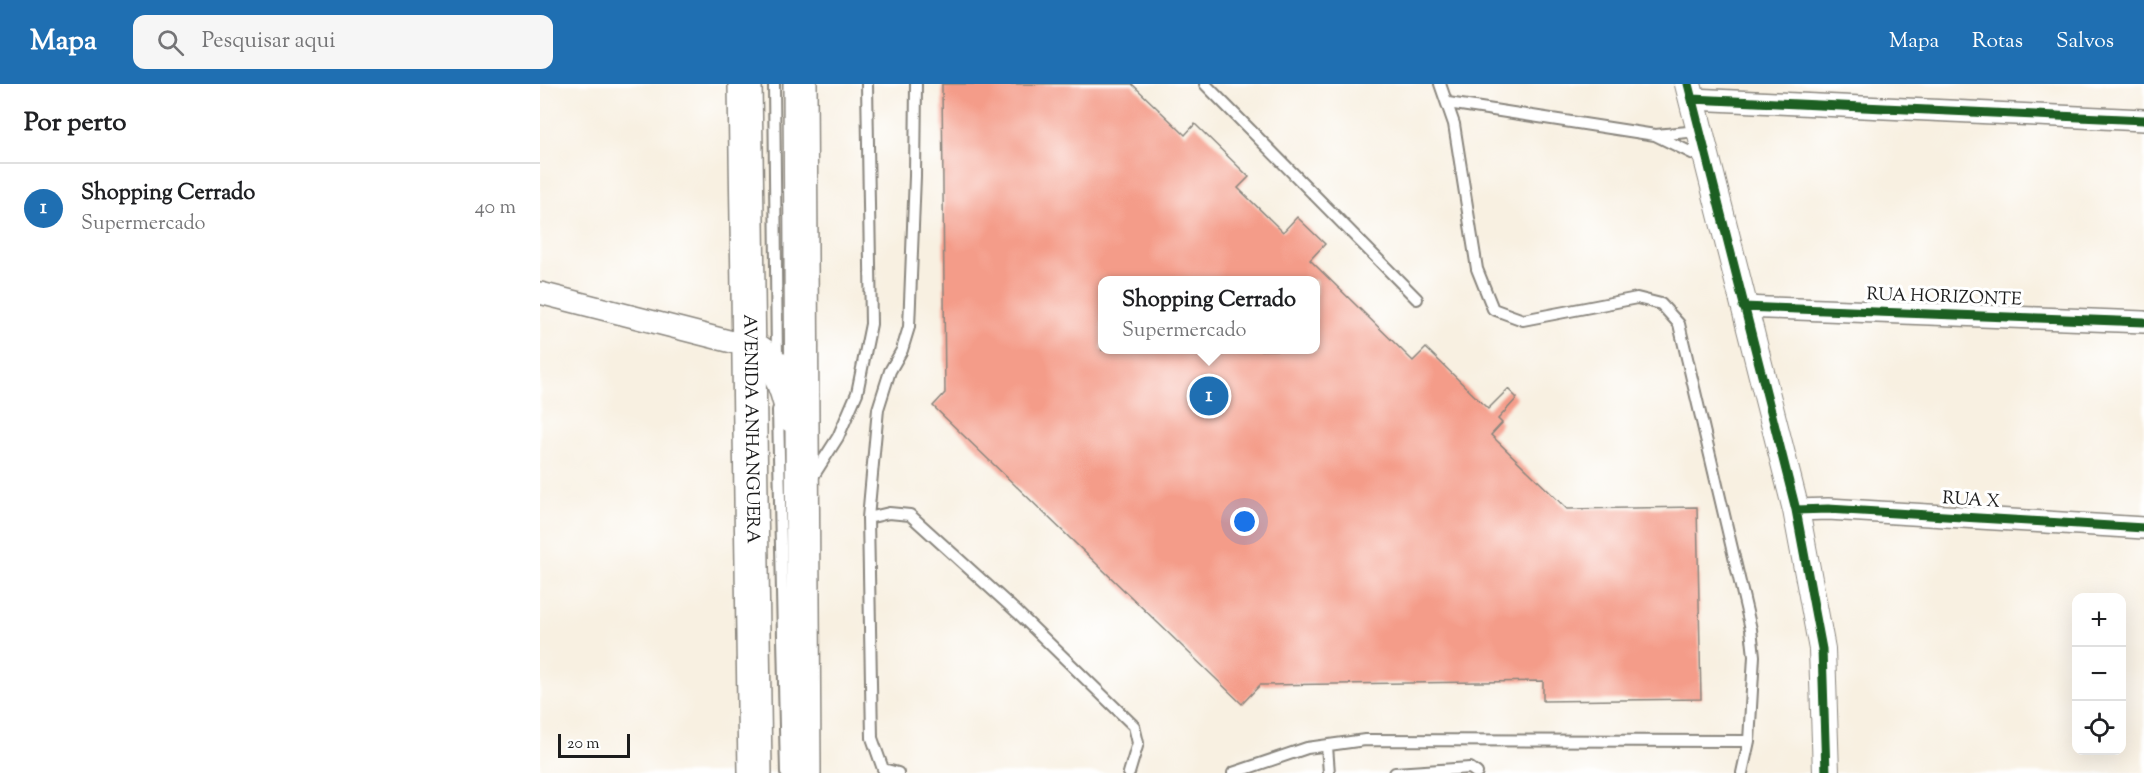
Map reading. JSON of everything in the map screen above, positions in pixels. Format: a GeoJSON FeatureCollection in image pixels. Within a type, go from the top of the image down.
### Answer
{"type":"FeatureCollection","features":[{"type":"Feature","properties":{"kind":"main road","name":"AVENIDA ANHANGUERA"},"geometry":{"type":"LineString","coordinates":[[746,84],[755,773]]}},
{"type":"Feature","properties":{"kind":"main road"},"geometry":{"type":"LineString","coordinates":[[800,84],[804,773]]}},
{"type":"Feature","properties":{"kind":"main road"},"geometry":{"type":"LineString","coordinates":[[748,346],[762,353],[778,368],[791,405],[804,485]]}},
{"type":"Feature","properties":{"kind":"street"},"geometry":{"type":"LineString","coordinates":[[1826,773],[1822,649],[1796,510],[1690,92],[2144,120]]}},
{"type":"Feature","properties":{"kind":"street"},"geometry":{"type":"LineString","coordinates":[[540,293],[748,346]]}},
{"type":"Feature","properties":{"kind":"street","name":"RUA HORIZONTE"},"geometry":{"type":"LineString","coordinates":[[1743,307],[2144,322]]}},
{"type":"Feature","properties":{"kind":"street","name":"RUA X"},"geometry":{"type":"LineString","coordinates":[[1796,510],[1838,510],[2144,528]]}},
{"type":"Feature","properties":{"kind":"lane"},"geometry":{"type":"LineString","coordinates":[[774,84],[786,773]]}},
{"type":"Feature","properties":{"kind":"lane"},"geometry":{"type":"LineString","coordinates":[[804,485],[838,437],[857,393],[871,324],[867,84]]}},
{"type":"Feature","properties":{"kind":"lane"},"geometry":{"type":"LineString","coordinates":[[898,773],[883,769],[872,738],[868,518],[878,409],[890,371],[902,350],[909,327],[916,84]]}},
{"type":"Feature","properties":{"kind":"lane"},"geometry":{"type":"LineString","coordinates":[[1205,84],[1417,299]]}},
{"type":"Feature","properties":{"kind":"lane"},"geometry":{"type":"LineString","coordinates":[[1440,84],[1454,124],[1477,269],[1493,309],[1523,320],[1637,298],[1661,304],[1679,324],[1751,629],[1754,656],[1749,741],[1742,773]]}},
{"type":"Feature","properties":{"kind":"lane"},"geometry":{"type":"LineString","coordinates":[[1448,103],[1655,135],[1700,131]]}},
{"type":"Feature","properties":{"kind":"lane"},"geometry":{"type":"LineString","coordinates":[[1655,135],[1708,161]]}},
{"type":"Feature","properties":{"kind":"lane"},"geometry":{"type":"LineString","coordinates":[[868,518],[889,513],[910,514],[1018,613],[1134,726],[1138,743],[1129,773]]}},
{"type":"Feature","properties":{"kind":"lane"},"geometry":{"type":"LineString","coordinates":[[1233,773],[1307,748],[1365,740],[1749,741]]}},
{"type":"Feature","properties":{"kind":"lane"},"geometry":{"type":"LineString","coordinates":[[1327,746],[1329,773]]}},
{"type":"Feature","properties":{"kind":"lane"},"geometry":{"type":"LineString","coordinates":[[1395,773],[1470,768],[1477,773]]}},
{"type":"Feature","properties":{"kind":"building"},"geometry":{"type":"Polygon","coordinates":[[[942,84],[1132,84],[1185,135],[1195,124],[1249,177],[1238,188],[1283,232],[1297,217],[1325,244],[1310,260],[1413,361],[1426,348],[1488,409],[1508,389],[1517,398],[1498,419],[1502,423],[1491,435],[1567,509],[1697,507],[1701,699],[1543,701],[1543,681],[1260,685],[1242,704],[933,406],[945,393],[942,84]]]}},
{"type":"Feature","properties":{"kind":"cycle path"},"geometry":{"type":"LineString","coordinates":[[1688,84],[1796,510],[1822,649],[1826,773]]}},
{"type":"Feature","properties":{"kind":"cycle path"},"geometry":{"type":"LineString","coordinates":[[1692,99],[2144,120]]}},
{"type":"Feature","properties":{"kind":"cycle path"},"geometry":{"type":"LineString","coordinates":[[1743,307],[2144,322]]}},
{"type":"Feature","properties":{"kind":"cycle path"},"geometry":{"type":"LineString","coordinates":[[1796,510],[1828,509],[2144,528]]}},
{"type":"Feature","properties":{"kind":"place","name":"Shopping Cerrado"},"geometry":{"type":"Point","coordinates":[1209,396]}}]}
